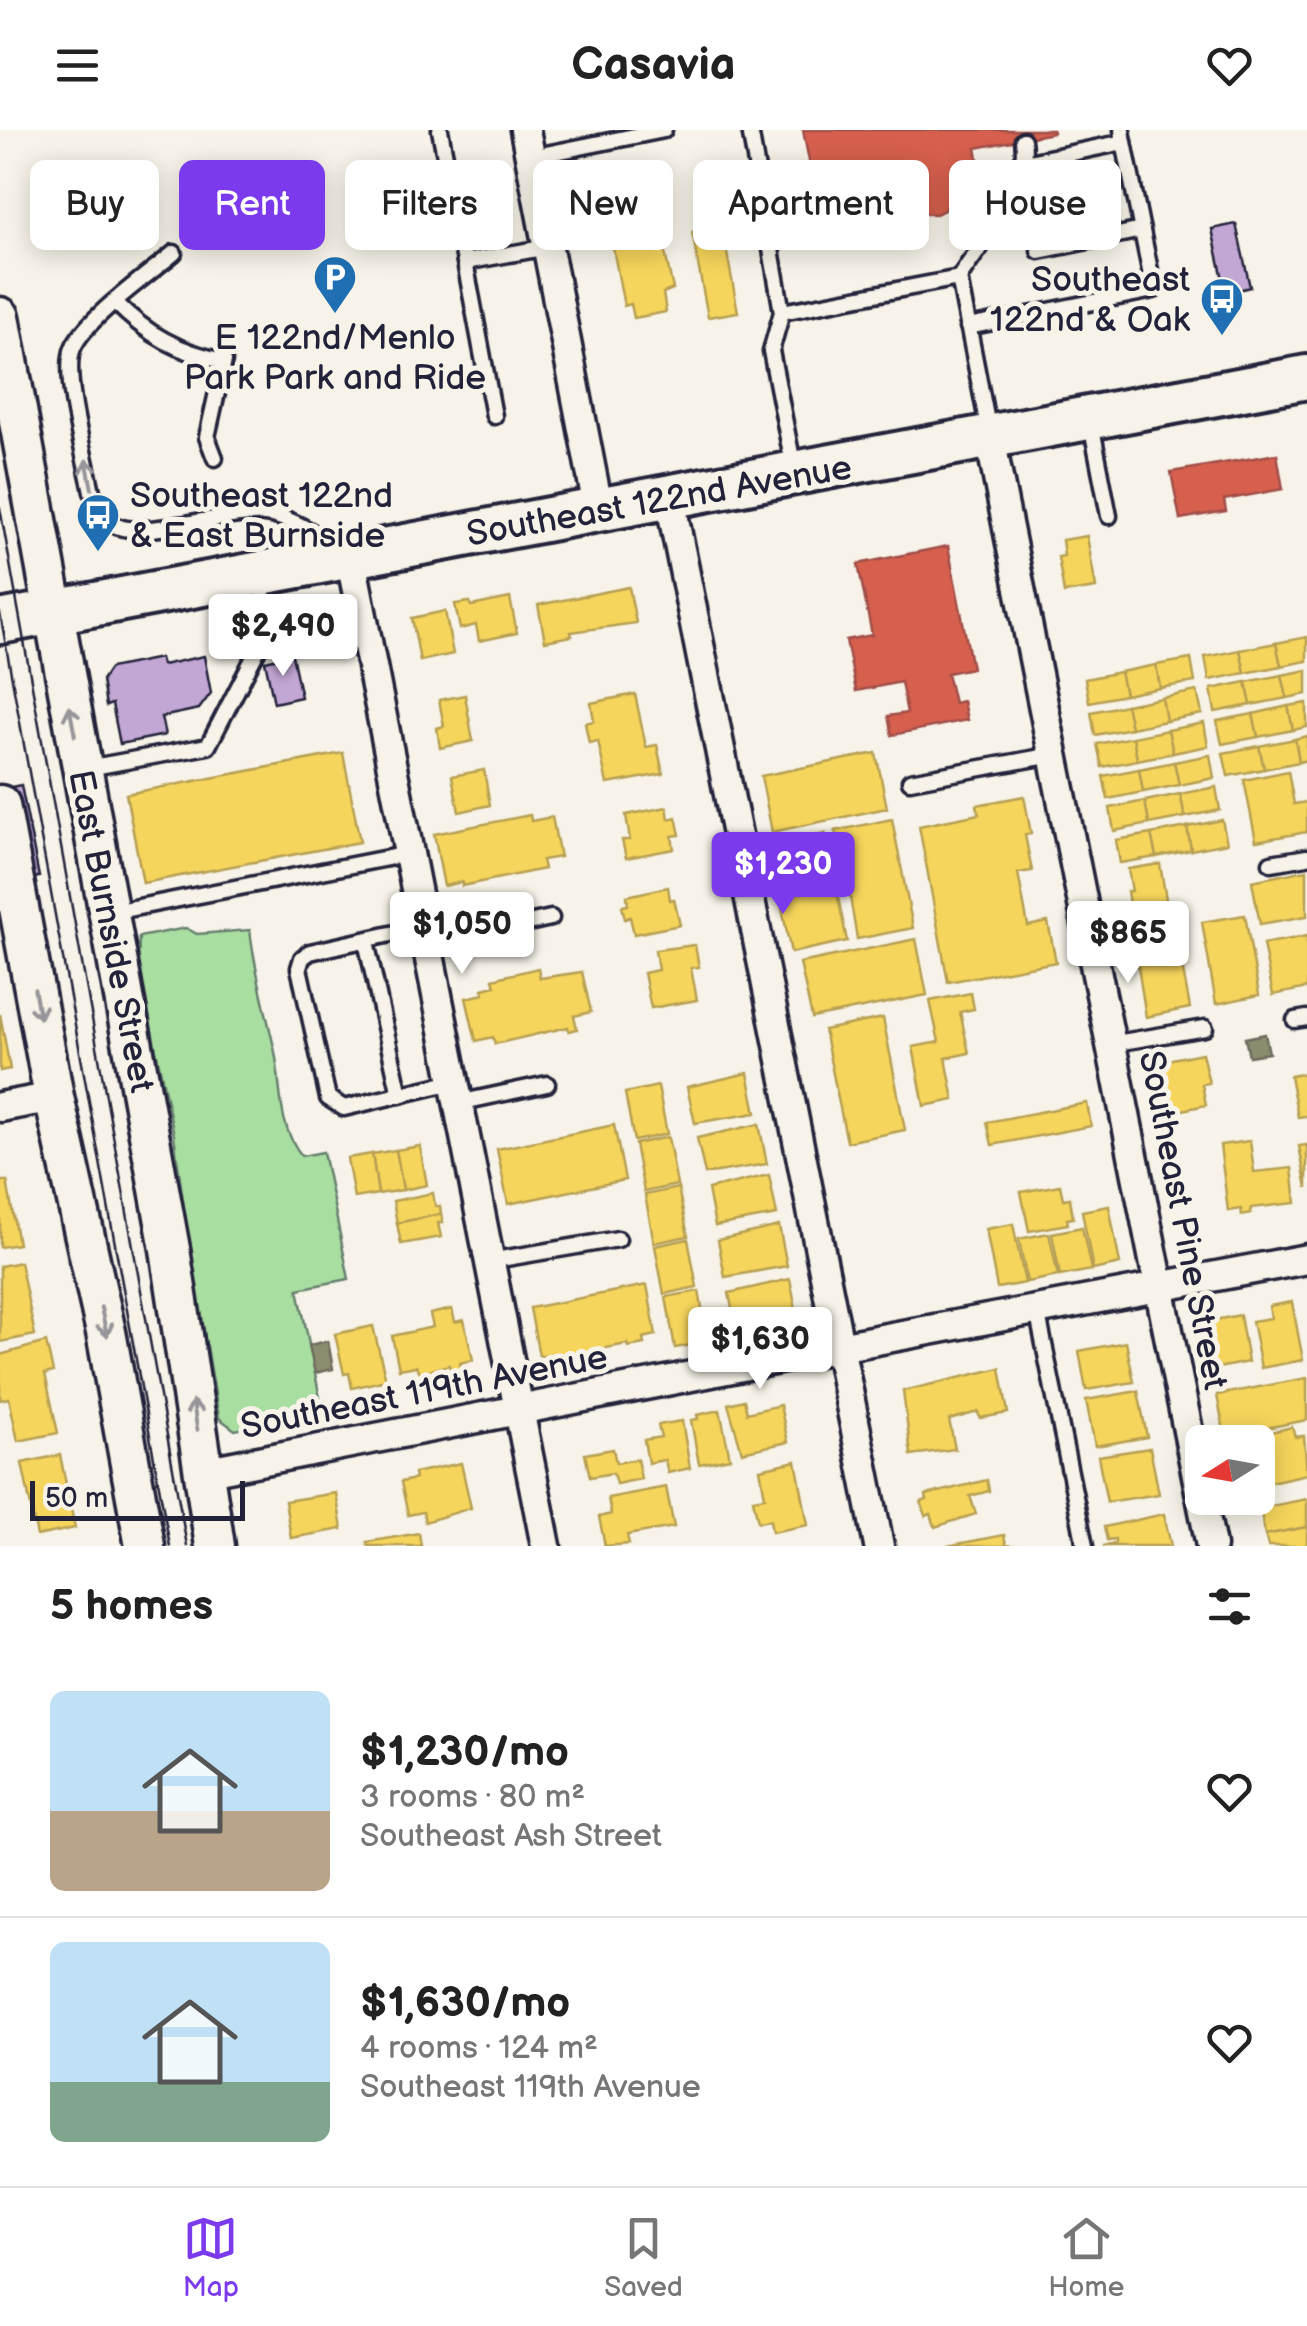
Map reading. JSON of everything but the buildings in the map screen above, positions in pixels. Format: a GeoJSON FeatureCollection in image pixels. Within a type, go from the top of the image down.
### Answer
{"type":"FeatureCollection","features":[{"type":"Feature","properties":{"kind":"main road","name":"Southeast 122nd Avenue"},"geometry":{"type":"LineString","coordinates":[[5,622],[1307,377]]}},
{"type":"Feature","properties":{"kind":"street"},"geometry":{"type":"LineString","coordinates":[[528,144],[533,170]]}},
{"type":"Feature","properties":{"kind":"street"},"geometry":{"type":"LineString","coordinates":[[549,250],[598,512]]}},
{"type":"Feature","properties":{"kind":"street","name":"East Burnside Street"},"geometry":{"type":"LineString","coordinates":[[0,318],[170,1250],[214,1546]]}},
{"type":"Feature","properties":{"kind":"street","name":"Southeast Pine Street"},"geometry":{"type":"LineString","coordinates":[[990,438],[1210,1546]]}},
{"type":"Feature","properties":{"kind":"street"},"geometry":{"type":"LineString","coordinates":[[670,499],[879,1546]]}},
{"type":"Feature","properties":{"kind":"street"},"geometry":{"type":"LineString","coordinates":[[350,556],[546,1546]]}},
{"type":"Feature","properties":{"kind":"street"},"geometry":{"type":"LineString","coordinates":[[0,805],[54,1097],[106,1332],[145,1546]]}},
{"type":"Feature","properties":{"kind":"street"},"geometry":{"type":"LineString","coordinates":[[0,1107],[54,1097]]}},
{"type":"Feature","properties":{"kind":"street","name":"Southeast 119th Avenue"},"geometry":{"type":"LineString","coordinates":[[203,1472],[839,1346],[1307,1259]]}},
{"type":"Feature","properties":{"kind":"lane"},"geometry":{"type":"LineString","coordinates":[[440,130],[494,416]]}},
{"type":"Feature","properties":{"kind":"lane"},"geometry":{"type":"LineString","coordinates":[[528,144],[664,130]]}},
{"type":"Feature","properties":{"kind":"lane"},"geometry":{"type":"LineString","coordinates":[[750,130],[782,312],[771,351],[795,475]]}},
{"type":"Feature","properties":{"kind":"lane"},"geometry":{"type":"LineString","coordinates":[[968,327],[1154,290],[1123,136],[1035,160]]}},
{"type":"Feature","properties":{"kind":"lane"},"geometry":{"type":"LineString","coordinates":[[1023,140],[1024,160]]}},
{"type":"Feature","properties":{"kind":"lane"},"geometry":{"type":"LineString","coordinates":[[1121,234],[1142,230]]}},
{"type":"Feature","properties":{"kind":"lane"},"geometry":{"type":"LineString","coordinates":[[465,262],[533,250]]}},
{"type":"Feature","properties":{"kind":"lane"},"geometry":{"type":"LineString","coordinates":[[976,250],[958,278],[990,438]]}},
{"type":"Feature","properties":{"kind":"lane"},"geometry":{"type":"LineString","coordinates":[[174,253],[116,302],[74,346],[68,367],[92,492],[112,524],[129,530],[232,514],[268,514],[297,522],[350,556]]}},
{"type":"Feature","properties":{"kind":"lane"},"geometry":{"type":"LineString","coordinates":[[782,312],[958,278]]}},
{"type":"Feature","properties":{"kind":"lane"},"geometry":{"type":"LineString","coordinates":[[116,302],[152,334],[200,356],[224,361],[207,437],[216,458]]}},
{"type":"Feature","properties":{"kind":"lane"},"geometry":{"type":"LineString","coordinates":[[1090,418],[1109,516]]}},
{"type":"Feature","properties":{"kind":"lane"},"geometry":{"type":"LineString","coordinates":[[82,769],[208,746],[270,626],[259,573]]}},
{"type":"Feature","properties":{"kind":"lane"},"geometry":{"type":"LineString","coordinates":[[910,781],[1053,754]]}},
{"type":"Feature","properties":{"kind":"lane"},"geometry":{"type":"LineString","coordinates":[[108,913],[408,854]]}},
{"type":"Feature","properties":{"kind":"lane"},"geometry":{"type":"LineString","coordinates":[[1270,864],[1307,856]]}},
{"type":"Feature","properties":{"kind":"lane"},"geometry":{"type":"LineString","coordinates":[[547,1084],[400,1095],[344,1108],[328,1098],[299,968],[302,958],[310,952],[366,941],[551,918]]}},
{"type":"Feature","properties":{"kind":"lane"},"geometry":{"type":"LineString","coordinates":[[366,941],[400,1095]]}},
{"type":"Feature","properties":{"kind":"lane"},"geometry":{"type":"LineString","coordinates":[[1110,1044],[1205,1028]]}},
{"type":"Feature","properties":{"kind":"lane"},"geometry":{"type":"LineString","coordinates":[[489,1261],[618,1239]]}},
{"type":"Feature","properties":{"kind":"lane"},"geometry":{"type":"LineString","coordinates":[[1037,1310],[1085,1546]]}},
{"type":"Feature","properties":{"kind":"green space"},"geometry":{"type":"Polygon","coordinates":[[[186,928],[197,934],[250,930],[275,1052],[284,1119],[302,1156],[323,1152],[349,1279],[298,1289],[323,1413],[235,1430],[219,1418],[207,1346],[202,1340],[174,1135],[138,965],[139,937],[186,928]]]}},
{"type":"Feature","properties":{"kind":"tram line"},"geometry":{"type":"LineString","coordinates":[[0,508],[187,1546]]}},
{"type":"Feature","properties":{"kind":"tram line"},"geometry":{"type":"LineString","coordinates":[[0,613],[170,1546]]}},
{"type":"Feature","properties":{"kind":"place","name":"E 122nd/Menlo Park Park and Ride"},"geometry":{"type":"Point","coordinates":[335,315]}},
{"type":"Feature","properties":{"kind":"place","name":"Southeast 122nd & Oak"},"geometry":{"type":"Point","coordinates":[1222,337]}},
{"type":"Feature","properties":{"kind":"place","name":"Southeast 122nd & East Burnside"},"geometry":{"type":"Point","coordinates":[98,553]}}]}
